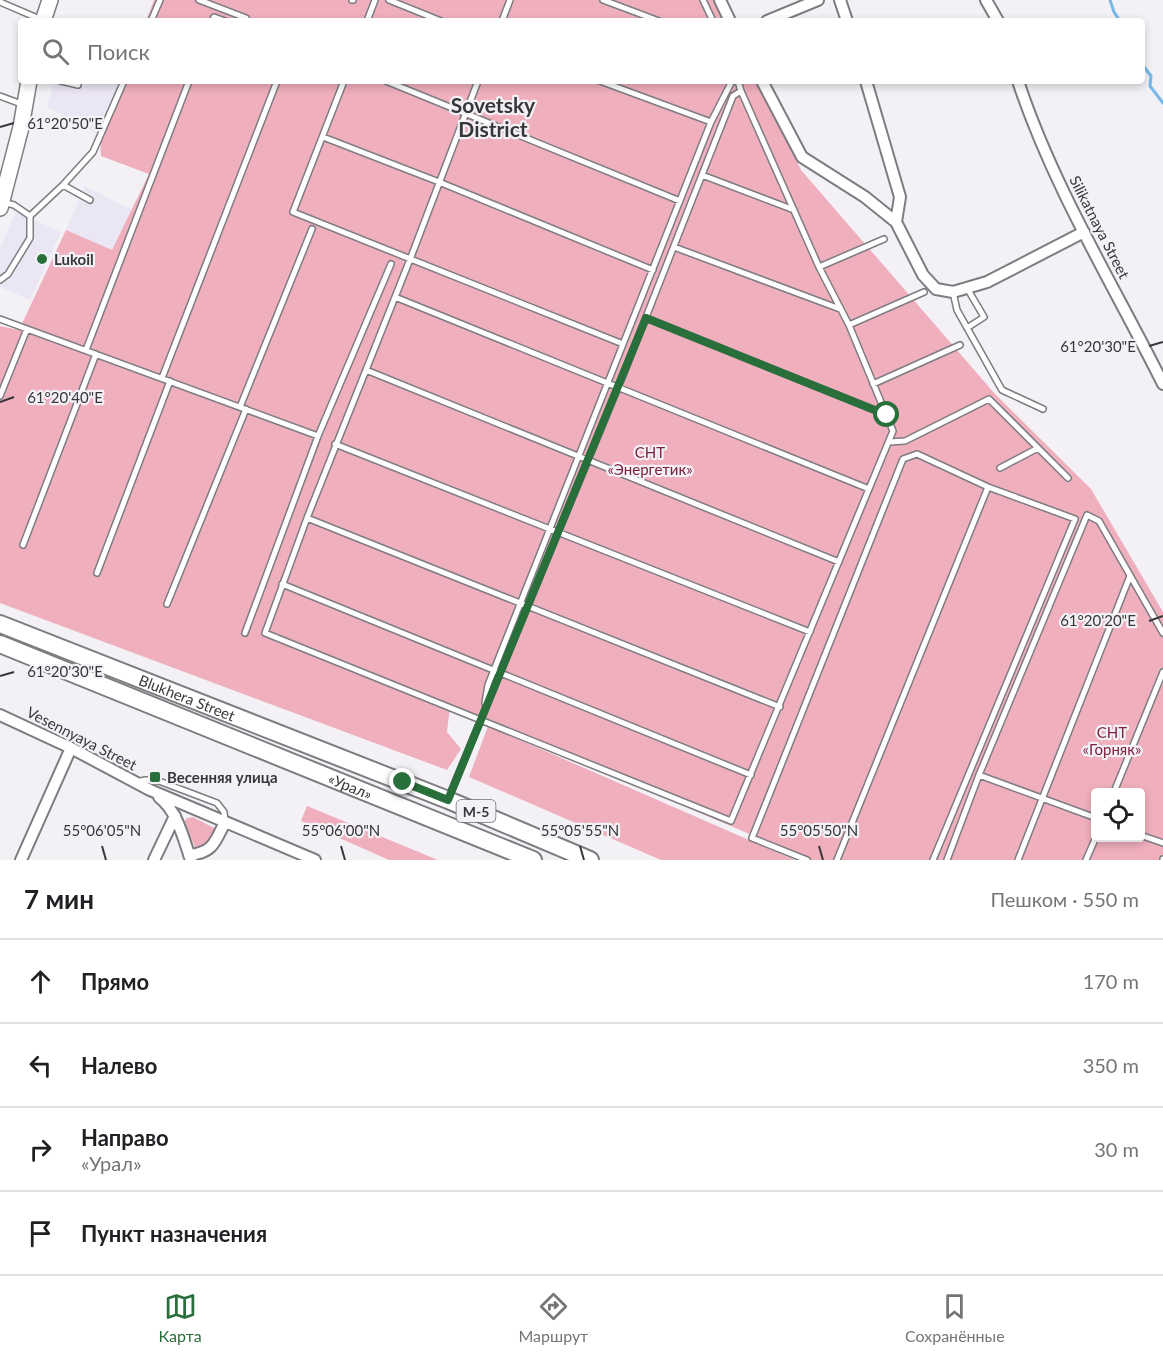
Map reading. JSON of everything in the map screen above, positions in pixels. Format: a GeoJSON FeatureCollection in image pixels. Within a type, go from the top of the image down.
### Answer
{"type":"FeatureCollection","features":[{"type":"Feature","properties":{"kind":"main road","name":"Blukhera Street"},"geometry":{"type":"LineString","coordinates":[[0,624],[360,765]]}},
{"type":"Feature","properties":{"kind":"main road","name":"Blukhera Street"},"geometry":{"type":"LineString","coordinates":[[0,644],[301,766]]}},
{"type":"Feature","properties":{"kind":"main road","name":"«Урал»"},"geometry":{"type":"LineString","coordinates":[[360,765],[590,860]]}},
{"type":"Feature","properties":{"kind":"main road","name":"«Урал»"},"geometry":{"type":"LineString","coordinates":[[301,766],[533,860]]}},
{"type":"Feature","properties":{"kind":"street"},"geometry":{"type":"LineString","coordinates":[[44,18],[50,0]]}},
{"type":"Feature","properties":{"kind":"street"},"geometry":{"type":"LineString","coordinates":[[720,0],[729,18]]}},
{"type":"Feature","properties":{"kind":"street"},"geometry":{"type":"LineString","coordinates":[[774,18],[818,0]]}},
{"type":"Feature","properties":{"kind":"street"},"geometry":{"type":"LineString","coordinates":[[840,0],[846,18]]}},
{"type":"Feature","properties":{"kind":"street"},"geometry":{"type":"LineString","coordinates":[[986,0],[996,18]]}},
{"type":"Feature","properties":{"kind":"street"},"geometry":{"type":"LineString","coordinates":[[1,205],[29,84]]}},
{"type":"Feature","properties":{"kind":"street"},"geometry":{"type":"LineString","coordinates":[[764,84],[802,157],[865,197],[896,222],[922,275],[936,289],[953,292],[987,282],[1084,232]]}},
{"type":"Feature","properties":{"kind":"street"},"geometry":{"type":"LineString","coordinates":[[869,84],[900,197],[896,222]]}},
{"type":"Feature","properties":{"kind":"street","name":"Silikatnaya Street"},"geometry":{"type":"LineString","coordinates":[[1019,84],[1032,123],[1084,232],[1163,384]]}},
{"type":"Feature","properties":{"kind":"street","name":"Vesennyaya Street"},"geometry":{"type":"LineString","coordinates":[[0,715],[150,790],[315,860]]}},
{"type":"Feature","properties":{"kind":"street"},"geometry":{"type":"LineString","coordinates":[[21,860],[70,748]]}},
{"type":"Feature","properties":{"kind":"street"},"geometry":{"type":"LineString","coordinates":[[150,790],[166,802],[175,816],[190,858],[203,854],[214,845],[225,822]]}},
{"type":"Feature","properties":{"kind":"street"},"geometry":{"type":"LineString","coordinates":[[154,860],[175,816]]}},
{"type":"Feature","properties":{"kind":"lane"},"geometry":{"type":"LineString","coordinates":[[152,18],[160,0]]}},
{"type":"Feature","properties":{"kind":"lane"},"geometry":{"type":"LineString","coordinates":[[199,0],[246,18]]}},
{"type":"Feature","properties":{"kind":"lane"},"geometry":{"type":"LineString","coordinates":[[368,18],[375,0]]}},
{"type":"Feature","properties":{"kind":"lane"},"geometry":{"type":"LineString","coordinates":[[389,0],[434,18]]}},
{"type":"Feature","properties":{"kind":"lane"},"geometry":{"type":"LineString","coordinates":[[503,18],[510,0]]}},
{"type":"Feature","properties":{"kind":"lane"},"geometry":{"type":"LineString","coordinates":[[603,0],[651,18]]}},
{"type":"Feature","properties":{"kind":"lane"},"geometry":{"type":"LineString","coordinates":[[703,0],[712,18]]}},
{"type":"Feature","properties":{"kind":"lane"},"geometry":{"type":"LineString","coordinates":[[0,2],[36,18]]}},
{"type":"Feature","properties":{"kind":"lane"},"geometry":{"type":"LineString","coordinates":[[71,84],[78,86]]}},
{"type":"Feature","properties":{"kind":"lane"},"geometry":{"type":"LineString","coordinates":[[0,280],[8,274],[30,238],[30,216],[93,152],[123,84]]}},
{"type":"Feature","properties":{"kind":"lane"},"geometry":{"type":"LineString","coordinates":[[86,350],[188,84]]}},
{"type":"Feature","properties":{"kind":"lane"},"geometry":{"type":"LineString","coordinates":[[162,378],[276,84]]}},
{"type":"Feature","properties":{"kind":"lane"},"geometry":{"type":"LineString","coordinates":[[343,84],[293,212],[411,257],[623,344]]}},
{"type":"Feature","properties":{"kind":"lane"},"geometry":{"type":"LineString","coordinates":[[393,84],[680,201]]}},
{"type":"Feature","properties":{"kind":"lane"},"geometry":{"type":"LineString","coordinates":[[477,84],[411,257],[335,444],[265,633],[731,821],[893,431],[849,325],[819,267],[739,84]]}},
{"type":"Feature","properties":{"kind":"lane"},"geometry":{"type":"LineString","coordinates":[[608,84],[711,122]]}},
{"type":"Feature","properties":{"kind":"lane"},"geometry":{"type":"LineString","coordinates":[[484,712],[488,685],[711,122],[730,84]]}},
{"type":"Feature","properties":{"kind":"lane"},"geometry":{"type":"LineString","coordinates":[[448,800],[619,387],[733,96],[741,91]]}},
{"type":"Feature","properties":{"kind":"lane"},"geometry":{"type":"LineString","coordinates":[[0,96],[25,106]]}},
{"type":"Feature","properties":{"kind":"lane"},"geometry":{"type":"LineString","coordinates":[[323,137],[653,270]]}},
{"type":"Feature","properties":{"kind":"lane"},"geometry":{"type":"LineString","coordinates":[[702,175],[794,210]]}},
{"type":"Feature","properties":{"kind":"lane"},"geometry":{"type":"LineString","coordinates":[[63,185],[90,200]]}},
{"type":"Feature","properties":{"kind":"lane"},"geometry":{"type":"LineString","coordinates":[[1,205],[14,205],[30,216]]}},
{"type":"Feature","properties":{"kind":"lane"},"geometry":{"type":"LineString","coordinates":[[167,604],[312,229]]}},
{"type":"Feature","properties":{"kind":"lane"},"geometry":{"type":"LineString","coordinates":[[819,267],[884,239]]}},
{"type":"Feature","properties":{"kind":"lane"},"geometry":{"type":"LineString","coordinates":[[674,247],[840,309]]}},
{"type":"Feature","properties":{"kind":"lane"},"geometry":{"type":"LineString","coordinates":[[245,633],[318,436],[392,264]]}},
{"type":"Feature","properties":{"kind":"lane"},"geometry":{"type":"LineString","coordinates":[[967,288],[984,317],[967,328]]}},
{"type":"Feature","properties":{"kind":"lane"},"geometry":{"type":"LineString","coordinates":[[849,325],[924,292]]}},
{"type":"Feature","properties":{"kind":"lane"},"geometry":{"type":"LineString","coordinates":[[953,292],[957,310],[1002,390],[1042,409]]}},
{"type":"Feature","properties":{"kind":"lane"},"geometry":{"type":"LineString","coordinates":[[395,297],[869,489]]}},
{"type":"Feature","properties":{"kind":"lane"},"geometry":{"type":"LineString","coordinates":[[646,318],[887,415]]}},
{"type":"Feature","properties":{"kind":"lane"},"geometry":{"type":"LineString","coordinates":[[0,319],[318,436]]}},
{"type":"Feature","properties":{"kind":"lane"},"geometry":{"type":"LineString","coordinates":[[0,396],[27,329]]}},
{"type":"Feature","properties":{"kind":"lane"},"geometry":{"type":"LineString","coordinates":[[873,384],[960,345]]}},
{"type":"Feature","properties":{"kind":"lane"},"geometry":{"type":"LineString","coordinates":[[23,545],[96,354]]}},
{"type":"Feature","properties":{"kind":"lane"},"geometry":{"type":"LineString","coordinates":[[366,370],[839,562]]}},
{"type":"Feature","properties":{"kind":"lane"},"geometry":{"type":"LineString","coordinates":[[97,573],[170,381]]}},
{"type":"Feature","properties":{"kind":"lane"},"geometry":{"type":"LineString","coordinates":[[889,442],[905,441],[989,399],[1068,478]]}},
{"type":"Feature","properties":{"kind":"lane"},"geometry":{"type":"LineString","coordinates":[[335,444],[810,632]]}},
{"type":"Feature","properties":{"kind":"lane"},"geometry":{"type":"LineString","coordinates":[[1000,468],[1038,448]]}},
{"type":"Feature","properties":{"kind":"lane"},"geometry":{"type":"LineString","coordinates":[[807,860],[752,838],[903,459],[917,454],[988,487],[1074,519],[933,860]]}},
{"type":"Feature","properties":{"kind":"lane"},"geometry":{"type":"LineString","coordinates":[[837,860],[988,487]]}},
{"type":"Feature","properties":{"kind":"lane"},"geometry":{"type":"LineString","coordinates":[[947,860],[979,775],[1087,515],[1099,521],[1163,633]]}},
{"type":"Feature","properties":{"kind":"lane"},"geometry":{"type":"LineString","coordinates":[[307,518],[780,706]]}},
{"type":"Feature","properties":{"kind":"lane"},"geometry":{"type":"LineString","coordinates":[[1018,860],[1130,576]]}},
{"type":"Feature","properties":{"kind":"lane"},"geometry":{"type":"LineString","coordinates":[[282,584],[751,775]]}},
{"type":"Feature","properties":{"kind":"lane"},"geometry":{"type":"LineString","coordinates":[[1116,788],[1163,672]]}},
{"type":"Feature","properties":{"kind":"lane"},"geometry":{"type":"LineString","coordinates":[[979,775],[1091,816]]}},
{"type":"Feature","properties":{"kind":"lane"},"geometry":{"type":"LineString","coordinates":[[136,783],[145,780],[159,780],[217,803],[224,812],[225,822]]}},
{"type":"Feature","properties":{"kind":"lane"},"geometry":{"type":"LineString","coordinates":[[1145,837],[1163,843]]}},
{"type":"Feature","properties":{"kind":"lane"},"geometry":{"type":"LineString","coordinates":[[1086,860],[1093,842]]}},
{"type":"Feature","properties":{"kind":"shaded area"},"geometry":{"type":"Polygon","coordinates":[[[53,84],[120,84],[100,135],[47,107],[53,84]]]}},
{"type":"Feature","properties":{"kind":"shaded area"},"geometry":{"type":"Polygon","coordinates":[[[85,186],[132,210],[112,251],[66,230],[85,186]]]}},
{"type":"Feature","properties":{"kind":"shaded area"},"geometry":{"type":"Polygon","coordinates":[[[16,212],[61,232],[30,300],[0,287],[0,248],[16,212]]]}},
{"type":"Feature","properties":{"kind":"green space"},"geometry":{"type":"Polygon","coordinates":[[[154,0],[722,0],[731,18],[147,18],[154,0]]]}},
{"type":"Feature","properties":{"kind":"green space","name":"СНТ «Энергетик»"},"geometry":{"type":"Polygon","coordinates":[[[120,84],[761,84],[801,170],[995,394],[1091,489],[1163,612],[1163,860],[810,860],[450,706],[447,732],[461,749],[447,770],[0,603],[0,326],[19,330],[66,230],[112,250],[149,174],[101,156],[100,135],[120,84]]]}},
{"type":"Feature","properties":{"kind":"green space"},"geometry":{"type":"Polygon","coordinates":[[[488,726],[795,860],[661,860],[469,777],[488,726]]]}},
{"type":"Feature","properties":{"kind":"green space"},"geometry":{"type":"Polygon","coordinates":[[[307,806],[438,860],[389,860],[301,821],[307,806]]]}},
{"type":"Feature","properties":{"kind":"green space"},"geometry":{"type":"Polygon","coordinates":[[[193,817],[214,828],[215,832],[204,847],[195,847],[184,822],[187,818],[193,817]]]}},
{"type":"Feature","properties":{"kind":"waterway"},"geometry":{"type":"LineString","coordinates":[[1110,0],[1118,18]]}},
{"type":"Feature","properties":{"kind":"waterway"},"geometry":{"type":"LineString","coordinates":[[1145,68],[1151,76],[1150,86],[1163,103]]}},
{"type":"Feature","properties":{"kind":"place","name":"Lukoil"},"geometry":{"type":"Point","coordinates":[42,259]}},
{"type":"Feature","properties":{"kind":"place","name":"Весенняя улица"},"geometry":{"type":"Point","coordinates":[155,777]}},
{"type":"Feature","properties":{"kind":"district","name":"Sovetsky District"},"geometry":{"type":"Point","coordinates":[493,116]}},
{"type":"Feature","properties":{"kind":"route"},"geometry":{"type":"LineString","coordinates":[[403,782],[448,800],[646,318],[887,415]]}},
{"type":"Feature","properties":{"kind":"park label","name":"СНТ «Горняк»"},"geometry":{"type":"Point","coordinates":[1112,740]}}]}
